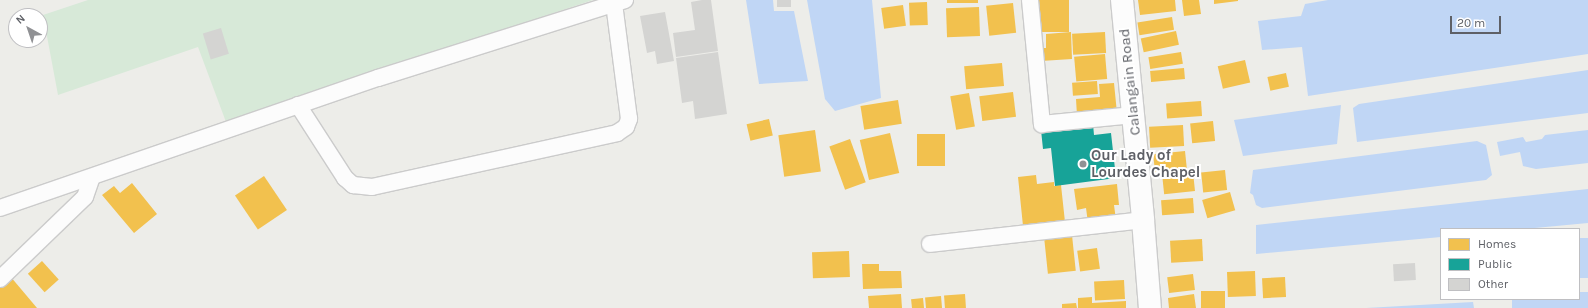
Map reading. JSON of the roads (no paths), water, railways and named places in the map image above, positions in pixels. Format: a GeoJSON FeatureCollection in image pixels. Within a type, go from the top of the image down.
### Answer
{"type":"FeatureCollection","features":[{"type":"Feature","properties":{"kind":"street"},"geometry":{"type":"LineString","coordinates":[[1030,0],[1042,124],[1134,114]]}},
{"type":"Feature","properties":{"kind":"street","name":"Calangain Road"},"geometry":{"type":"LineString","coordinates":[[1122,0],[1134,114],[1150,308]]}},
{"type":"Feature","properties":{"kind":"street"},"geometry":{"type":"LineString","coordinates":[[0,208],[298,105],[620,2],[629,119],[626,127],[617,134],[372,187],[353,185],[345,178],[298,105]]}},
{"type":"Feature","properties":{"kind":"street"},"geometry":{"type":"LineString","coordinates":[[0,279],[85,197],[92,177]]}},
{"type":"Feature","properties":{"kind":"street"},"geometry":{"type":"LineString","coordinates":[[930,244],[1143,220]]}},
{"type":"Feature","properties":{"kind":"water"},"geometry":{"type":"Polygon","coordinates":[[[746,0],[773,0],[774,11],[794,11],[808,81],[759,84],[746,0]]]}},
{"type":"Feature","properties":{"kind":"water"},"geometry":{"type":"Polygon","coordinates":[[[807,0],[872,0],[881,98],[835,111],[825,99],[807,0]]]}},
{"type":"Feature","properties":{"kind":"water"},"geometry":{"type":"Polygon","coordinates":[[[1328,0],[1588,0],[1588,54],[1308,96],[1302,47],[1262,50],[1258,21],[1301,16],[1305,4],[1328,0]]]}},
{"type":"Feature","properties":{"kind":"water"},"geometry":{"type":"Polygon","coordinates":[[[1588,70],[1588,113],[1357,142],[1353,108],[1359,104],[1588,70]]]}},
{"type":"Feature","properties":{"kind":"water"},"geometry":{"type":"Polygon","coordinates":[[[1341,105],[1337,144],[1243,156],[1234,120],[1341,105]]]}},
{"type":"Feature","properties":{"kind":"water"},"geometry":{"type":"Polygon","coordinates":[[[1588,130],[1588,163],[1536,169],[1523,166],[1520,152],[1500,156],[1497,142],[1523,137],[1526,142],[1542,139],[1545,135],[1588,130]]]}},
{"type":"Feature","properties":{"kind":"water"},"geometry":{"type":"Polygon","coordinates":[[[1477,141],[1486,145],[1492,175],[1486,180],[1262,208],[1256,205],[1253,195],[1250,193],[1253,170],[1477,141]]]}},
{"type":"Feature","properties":{"kind":"water"},"geometry":{"type":"Polygon","coordinates":[[[1588,189],[1588,223],[1534,228],[1440,228],[1440,237],[1256,254],[1256,225],[1588,189]]]}},
{"type":"Feature","properties":{"kind":"water"},"geometry":{"type":"Polygon","coordinates":[[[1580,238],[1588,238],[1588,278],[1580,278],[1580,238]]]}},
{"type":"Feature","properties":{"kind":"water"},"geometry":{"type":"Polygon","coordinates":[[[1580,292],[1588,292],[1588,308],[1512,308],[1512,300],[1580,300],[1580,292]]]}},
{"type":"Feature","properties":{"kind":"water"},"geometry":{"type":"Polygon","coordinates":[[[1473,302],[1474,308],[1366,308],[1473,302]]]}},
{"type":"Feature","properties":{"kind":"place","name":"Our Lady of Lourdes Chapel"},"geometry":{"type":"Point","coordinates":[1083,164]}}]}
